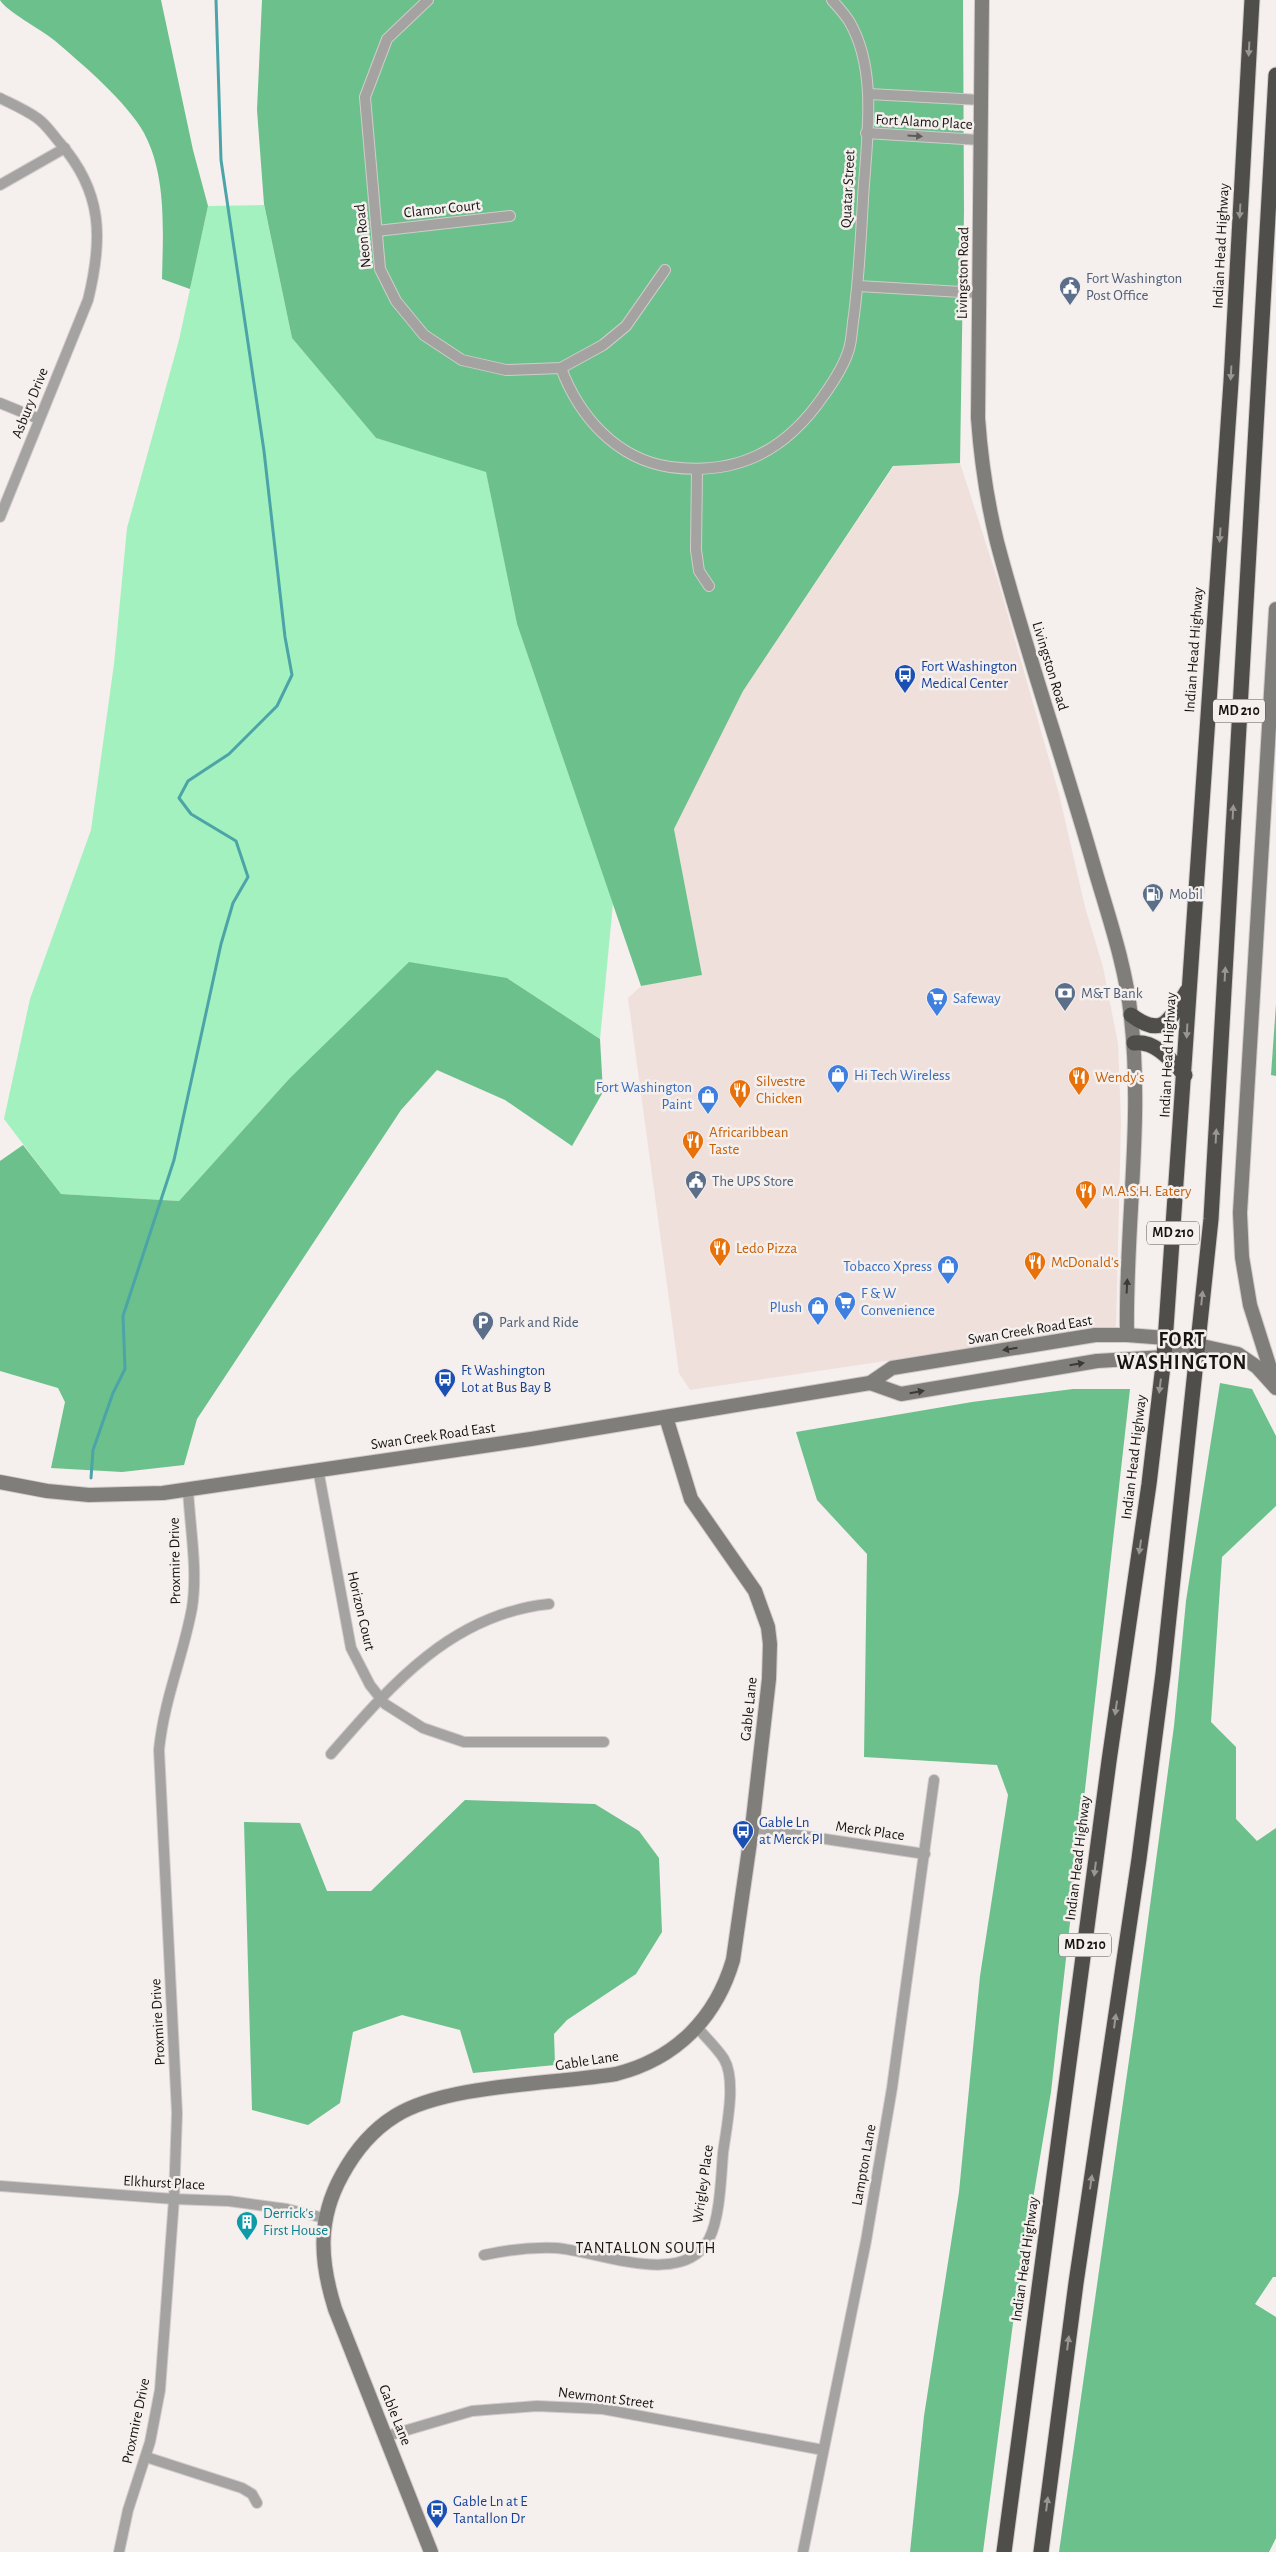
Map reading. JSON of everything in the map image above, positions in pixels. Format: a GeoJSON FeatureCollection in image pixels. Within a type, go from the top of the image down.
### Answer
{"type":"FeatureCollection","features":[{"type":"Feature","properties":{"kind":"highway","name":"Indian Head Highway"},"geometry":{"type":"LineString","coordinates":[[1004,2552],[1109,1760],[1149,1484],[1166,1338],[1231,382],[1252,0]]}},
{"type":"Feature","properties":{"kind":"highway","name":"MD 210"},"geometry":{"type":"LineString","coordinates":[[1041,2552],[1076,2283],[1137,1868],[1160,1694],[1211,1219],[1276,75]]}},
{"type":"Feature","properties":{"kind":"highway"},"geometry":{"type":"LineString","coordinates":[[1131,1015],[1142,1024],[1152,1027],[1161,1026],[1169,1022],[1189,987]]}},
{"type":"Feature","properties":{"kind":"highway"},"geometry":{"type":"LineString","coordinates":[[1134,1043],[1142,1042],[1151,1045],[1185,1075]]}},
{"type":"Feature","properties":{"kind":"main road","name":"Livingston Road"},"geometry":{"type":"LineString","coordinates":[[982,0],[978,418],[988,502],[1006,578],[1107,914],[1124,976],[1131,1015],[1137,1109],[1127,1335]]}},
{"type":"Feature","properties":{"kind":"main road"},"geometry":{"type":"LineString","coordinates":[[1276,608],[1240,1213],[1242,1257],[1250,1305],[1276,1388]]}},
{"type":"Feature","properties":{"kind":"main road","name":"Swan Creek Road East"},"geometry":{"type":"LineString","coordinates":[[0,1482],[47,1491],[89,1495],[142,1495],[531,1439],[870,1384],[892,1368],[1095,1335],[1166,1338],[1197,1346]]}},
{"type":"Feature","properties":{"kind":"main road","name":"Swan Creek Road East"},"geometry":{"type":"LineString","coordinates":[[870,1384],[901,1394],[1097,1361],[1164,1357],[1197,1346]]}},
{"type":"Feature","properties":{"kind":"main road"},"geometry":{"type":"LineString","coordinates":[[1197,1346],[1238,1354],[1258,1367],[1276,1388]]}},
{"type":"Feature","properties":{"kind":"main road","name":"Gable Lane"},"geometry":{"type":"LineString","coordinates":[[432,2552],[335,2309],[326,2280],[323,2255],[324,2218],[334,2189],[362,2143],[394,2116],[411,2108],[466,2094],[596,2077],[630,2070],[677,2047],[697,2027],[722,1991],[733,1960],[752,1828],[769,1680],[770,1644],[768,1627],[762,1608],[748,1578],[691,1500],[666,1417]]}},
{"type":"Feature","properties":{"kind":"street","name":"Neon Road"},"geometry":{"type":"LineString","coordinates":[[428,0],[387,40],[365,97],[380,269],[396,302],[424,335],[462,360],[506,370],[561,368],[603,346],[626,326],[665,270]]}},
{"type":"Feature","properties":{"kind":"street"},"geometry":{"type":"LineString","coordinates":[[832,0],[849,22],[862,58],[869,94]]}},
{"type":"Feature","properties":{"kind":"street","name":"Fort Alamo Place"},"geometry":{"type":"LineString","coordinates":[[869,94],[981,100]]}},
{"type":"Feature","properties":{"kind":"street","name":"Quatar Street"},"geometry":{"type":"LineString","coordinates":[[561,368],[570,393],[597,428],[627,453],[655,464],[697,470],[721,467],[751,459],[782,442],[806,419],[836,378],[849,349],[858,286],[869,94]]}},
{"type":"Feature","properties":{"kind":"street","name":"Asbury Drive"},"geometry":{"type":"LineString","coordinates":[[0,98],[38,119],[65,148],[88,185],[96,211],[98,240],[96,269],[88,300],[0,517]]}},
{"type":"Feature","properties":{"kind":"street","name":"Fort Alamo Place"},"geometry":{"type":"LineString","coordinates":[[866,134],[980,140]]}},
{"type":"Feature","properties":{"kind":"street"},"geometry":{"type":"LineString","coordinates":[[0,185],[65,148]]}},
{"type":"Feature","properties":{"kind":"street","name":"Clamor Court"},"geometry":{"type":"LineString","coordinates":[[377,231],[510,216]]}},
{"type":"Feature","properties":{"kind":"street"},"geometry":{"type":"LineString","coordinates":[[858,286],[979,293]]}},
{"type":"Feature","properties":{"kind":"street"},"geometry":{"type":"LineString","coordinates":[[0,403],[39,419]]}},
{"type":"Feature","properties":{"kind":"street"},"geometry":{"type":"LineString","coordinates":[[697,470],[696,550],[699,571],[709,586]]}},
{"type":"Feature","properties":{"kind":"street","name":"Horizon Court"},"geometry":{"type":"LineString","coordinates":[[318,1469],[351,1648],[363,1674],[380,1698],[394,1712],[422,1728],[464,1742],[604,1742]]}},
{"type":"Feature","properties":{"kind":"street","name":"Proxmire Drive"},"geometry":{"type":"LineString","coordinates":[[119,2552],[128,2510],[146,2457],[160,2390],[174,2199],[177,2113],[159,1750],[163,1712],[187,1630],[192,1600],[188,1489]]}},
{"type":"Feature","properties":{"kind":"street"},"geometry":{"type":"LineString","coordinates":[[331,1754],[380,1698],[437,1648],[465,1630],[525,1607],[550,1604]]}},
{"type":"Feature","properties":{"kind":"street","name":"Lampton Lane"},"geometry":{"type":"LineString","coordinates":[[803,2552],[866,2241],[892,2088],[934,1780]]}},
{"type":"Feature","properties":{"kind":"street","name":"Merck Place"},"geometry":{"type":"LineString","coordinates":[[752,1828],[924,1854]]}},
{"type":"Feature","properties":{"kind":"street","name":"Wrigley Place"},"geometry":{"type":"LineString","coordinates":[[484,2255],[507,2250],[556,2248],[660,2265],[682,2263],[702,2249],[714,2227],[724,2145],[729,2078],[724,2059],[697,2027]]}},
{"type":"Feature","properties":{"kind":"street","name":"Elkhurst Place"},"geometry":{"type":"LineString","coordinates":[[0,2186],[237,2202],[287,2209],[324,2218]]}},
{"type":"Feature","properties":{"kind":"street","name":"Newmont Street"},"geometry":{"type":"LineString","coordinates":[[387,2436],[472,2411],[528,2406],[561,2406],[640,2415],[823,2450]]}},
{"type":"Feature","properties":{"kind":"street"},"geometry":{"type":"LineString","coordinates":[[146,2457],[242,2488],[252,2494],[257,2503]]}},
{"type":"Feature","properties":{"kind":"shaded area"},"geometry":{"type":"Polygon","coordinates":[[[960,463],[999,584],[1059,794],[1085,907],[1103,967],[1118,1044],[1121,1122],[1116,1327],[690,1390],[679,1373],[628,998],[641,986],[702,975],[674,829],[743,691],[894,466],[960,463]]]}},
{"type":"Feature","properties":{"kind":"green space"},"geometry":{"type":"Polygon","coordinates":[[[0,0],[161,0],[193,150],[208,206],[190,289],[162,279],[163,223],[160,186],[157,167],[144,133],[127,109],[103,84],[54,40],[9,9],[0,0]]]}},
{"type":"Feature","properties":{"kind":"green space"},"geometry":{"type":"Polygon","coordinates":[[[262,0],[963,0],[964,211],[960,463],[893,466],[743,691],[674,829],[702,975],[641,986],[517,624],[486,472],[376,438],[292,338],[264,204],[257,110],[262,0]]]}},
{"type":"Feature","properties":{"kind":"green space"},"geometry":{"type":"Polygon","coordinates":[[[264,205],[292,338],[376,438],[486,471],[517,624],[613,903],[600,1039],[507,978],[289,1079],[179,1201],[61,1194],[4,1119],[30,999],[91,830],[114,664],[127,528],[179,340],[208,206],[264,205]]]}},
{"type":"Feature","properties":{"kind":"green space"},"geometry":{"type":"Polygon","coordinates":[[[409,962],[507,978],[600,1039],[603,1092],[572,1146],[505,1100],[437,1070],[401,1110],[197,1419],[184,1465],[122,1472],[51,1468],[65,1402],[58,1388],[0,1371],[0,1161],[23,1145],[61,1194],[179,1201],[289,1079],[409,962]]]}},
{"type":"Feature","properties":{"kind":"green space"},"geometry":{"type":"Polygon","coordinates":[[[1276,1004],[1276,1076],[1271,1075],[1276,1004]]]}},
{"type":"Feature","properties":{"kind":"green space"},"geometry":{"type":"Polygon","coordinates":[[[1220,1383],[1252,1389],[1276,1436],[1276,1506],[1222,1557],[1211,1722],[1236,1747],[1236,1819],[1257,1841],[1276,1828],[1276,2277],[1273,2277],[1255,2304],[1276,2317],[1276,2538],[1269,2552],[1059,2552],[1135,2018],[1174,1726],[1186,1601],[1220,1383]]]}},
{"type":"Feature","properties":{"kind":"green space"},"geometry":{"type":"Polygon","coordinates":[[[1073,1389],[1130,1389],[1051,2092],[1016,2300],[983,2552],[910,2552],[924,2416],[959,2192],[980,1976],[1008,1795],[997,1765],[864,1757],[867,1554],[817,1500],[796,1432],[972,1402],[1073,1389]]]}},
{"type":"Feature","properties":{"kind":"green space"},"geometry":{"type":"Polygon","coordinates":[[[465,1800],[595,1804],[639,1831],[659,1858],[662,1932],[636,1974],[567,2020],[554,2034],[555,2065],[473,2073],[460,2030],[402,2015],[353,2032],[340,2103],[308,2125],[252,2110],[244,1822],[300,1823],[327,1891],[371,1891],[465,1800]]]}},
{"type":"Feature","properties":{"kind":"waterway"},"geometry":{"type":"LineString","coordinates":[[91,1478],[93,1450],[113,1393],[125,1369],[123,1316],[174,1160],[221,944],[233,903],[248,877],[236,841],[191,814],[179,798],[188,781],[229,754],[277,706],[292,675],[285,637],[264,451],[221,160],[216,0]]}},
{"type":"Feature","properties":{"kind":"place","name":"Fort Washington Post Office"},"geometry":{"type":"Point","coordinates":[1070,306]}},
{"type":"Feature","properties":{"kind":"place","name":"Fort Washington Medical Center"},"geometry":{"type":"Point","coordinates":[905,694]}},
{"type":"Feature","properties":{"kind":"place","name":"Mobil"},"geometry":{"type":"Point","coordinates":[1153,913]}},
{"type":"Feature","properties":{"kind":"place","name":"M&T Bank"},"geometry":{"type":"Point","coordinates":[1065,1012]}},
{"type":"Feature","properties":{"kind":"place","name":"Safeway"},"geometry":{"type":"Point","coordinates":[937,1017]}},
{"type":"Feature","properties":{"kind":"place","name":"Hi Tech Wireless"},"geometry":{"type":"Point","coordinates":[838,1094]}},
{"type":"Feature","properties":{"kind":"place","name":"Wendy's"},"geometry":{"type":"Point","coordinates":[1079,1096]}},
{"type":"Feature","properties":{"kind":"place","name":"Silvestre Chicken"},"geometry":{"type":"Point","coordinates":[740,1109]}},
{"type":"Feature","properties":{"kind":"place","name":"Fort Washington Paint"},"geometry":{"type":"Point","coordinates":[708,1115]}},
{"type":"Feature","properties":{"kind":"place","name":"Africaribbean Taste"},"geometry":{"type":"Point","coordinates":[693,1160]}},
{"type":"Feature","properties":{"kind":"place","name":"The UPS Store"},"geometry":{"type":"Point","coordinates":[696,1200]}},
{"type":"Feature","properties":{"kind":"place","name":"M.A.S.H. Eatery"},"geometry":{"type":"Point","coordinates":[1086,1210]}},
{"type":"Feature","properties":{"kind":"place","name":"Ledo Pizza"},"geometry":{"type":"Point","coordinates":[720,1267]}},
{"type":"Feature","properties":{"kind":"place","name":"McDonald's"},"geometry":{"type":"Point","coordinates":[1035,1281]}},
{"type":"Feature","properties":{"kind":"place","name":"Tobacco Xpress"},"geometry":{"type":"Point","coordinates":[948,1285]}},
{"type":"Feature","properties":{"kind":"place","name":"F & W Convenience"},"geometry":{"type":"Point","coordinates":[845,1321]}},
{"type":"Feature","properties":{"kind":"place","name":"Plush"},"geometry":{"type":"Point","coordinates":[818,1326]}},
{"type":"Feature","properties":{"kind":"place","name":"Park and Ride"},"geometry":{"type":"Point","coordinates":[483,1341]}},
{"type":"Feature","properties":{"kind":"place","name":"Ft Washington Lot at Bus Bay B"},"geometry":{"type":"Point","coordinates":[445,1398]}},
{"type":"Feature","properties":{"kind":"place","name":"Gable Ln at Merck Pl"},"geometry":{"type":"Point","coordinates":[743,1850]}},
{"type":"Feature","properties":{"kind":"place","name":"Derrick's First House"},"geometry":{"type":"Point","coordinates":[247,2241]}},
{"type":"Feature","properties":{"kind":"place","name":"Gable Ln at E Tantallon Dr"},"geometry":{"type":"Point","coordinates":[437,2529]}},
{"type":"Feature","properties":{"kind":"district","name":"FORT WASHINGTON"},"geometry":{"type":"Point","coordinates":[1182,1352]}},
{"type":"Feature","properties":{"kind":"district","name":"TANTALLON SOUTH"},"geometry":{"type":"Point","coordinates":[646,2248]}}]}
